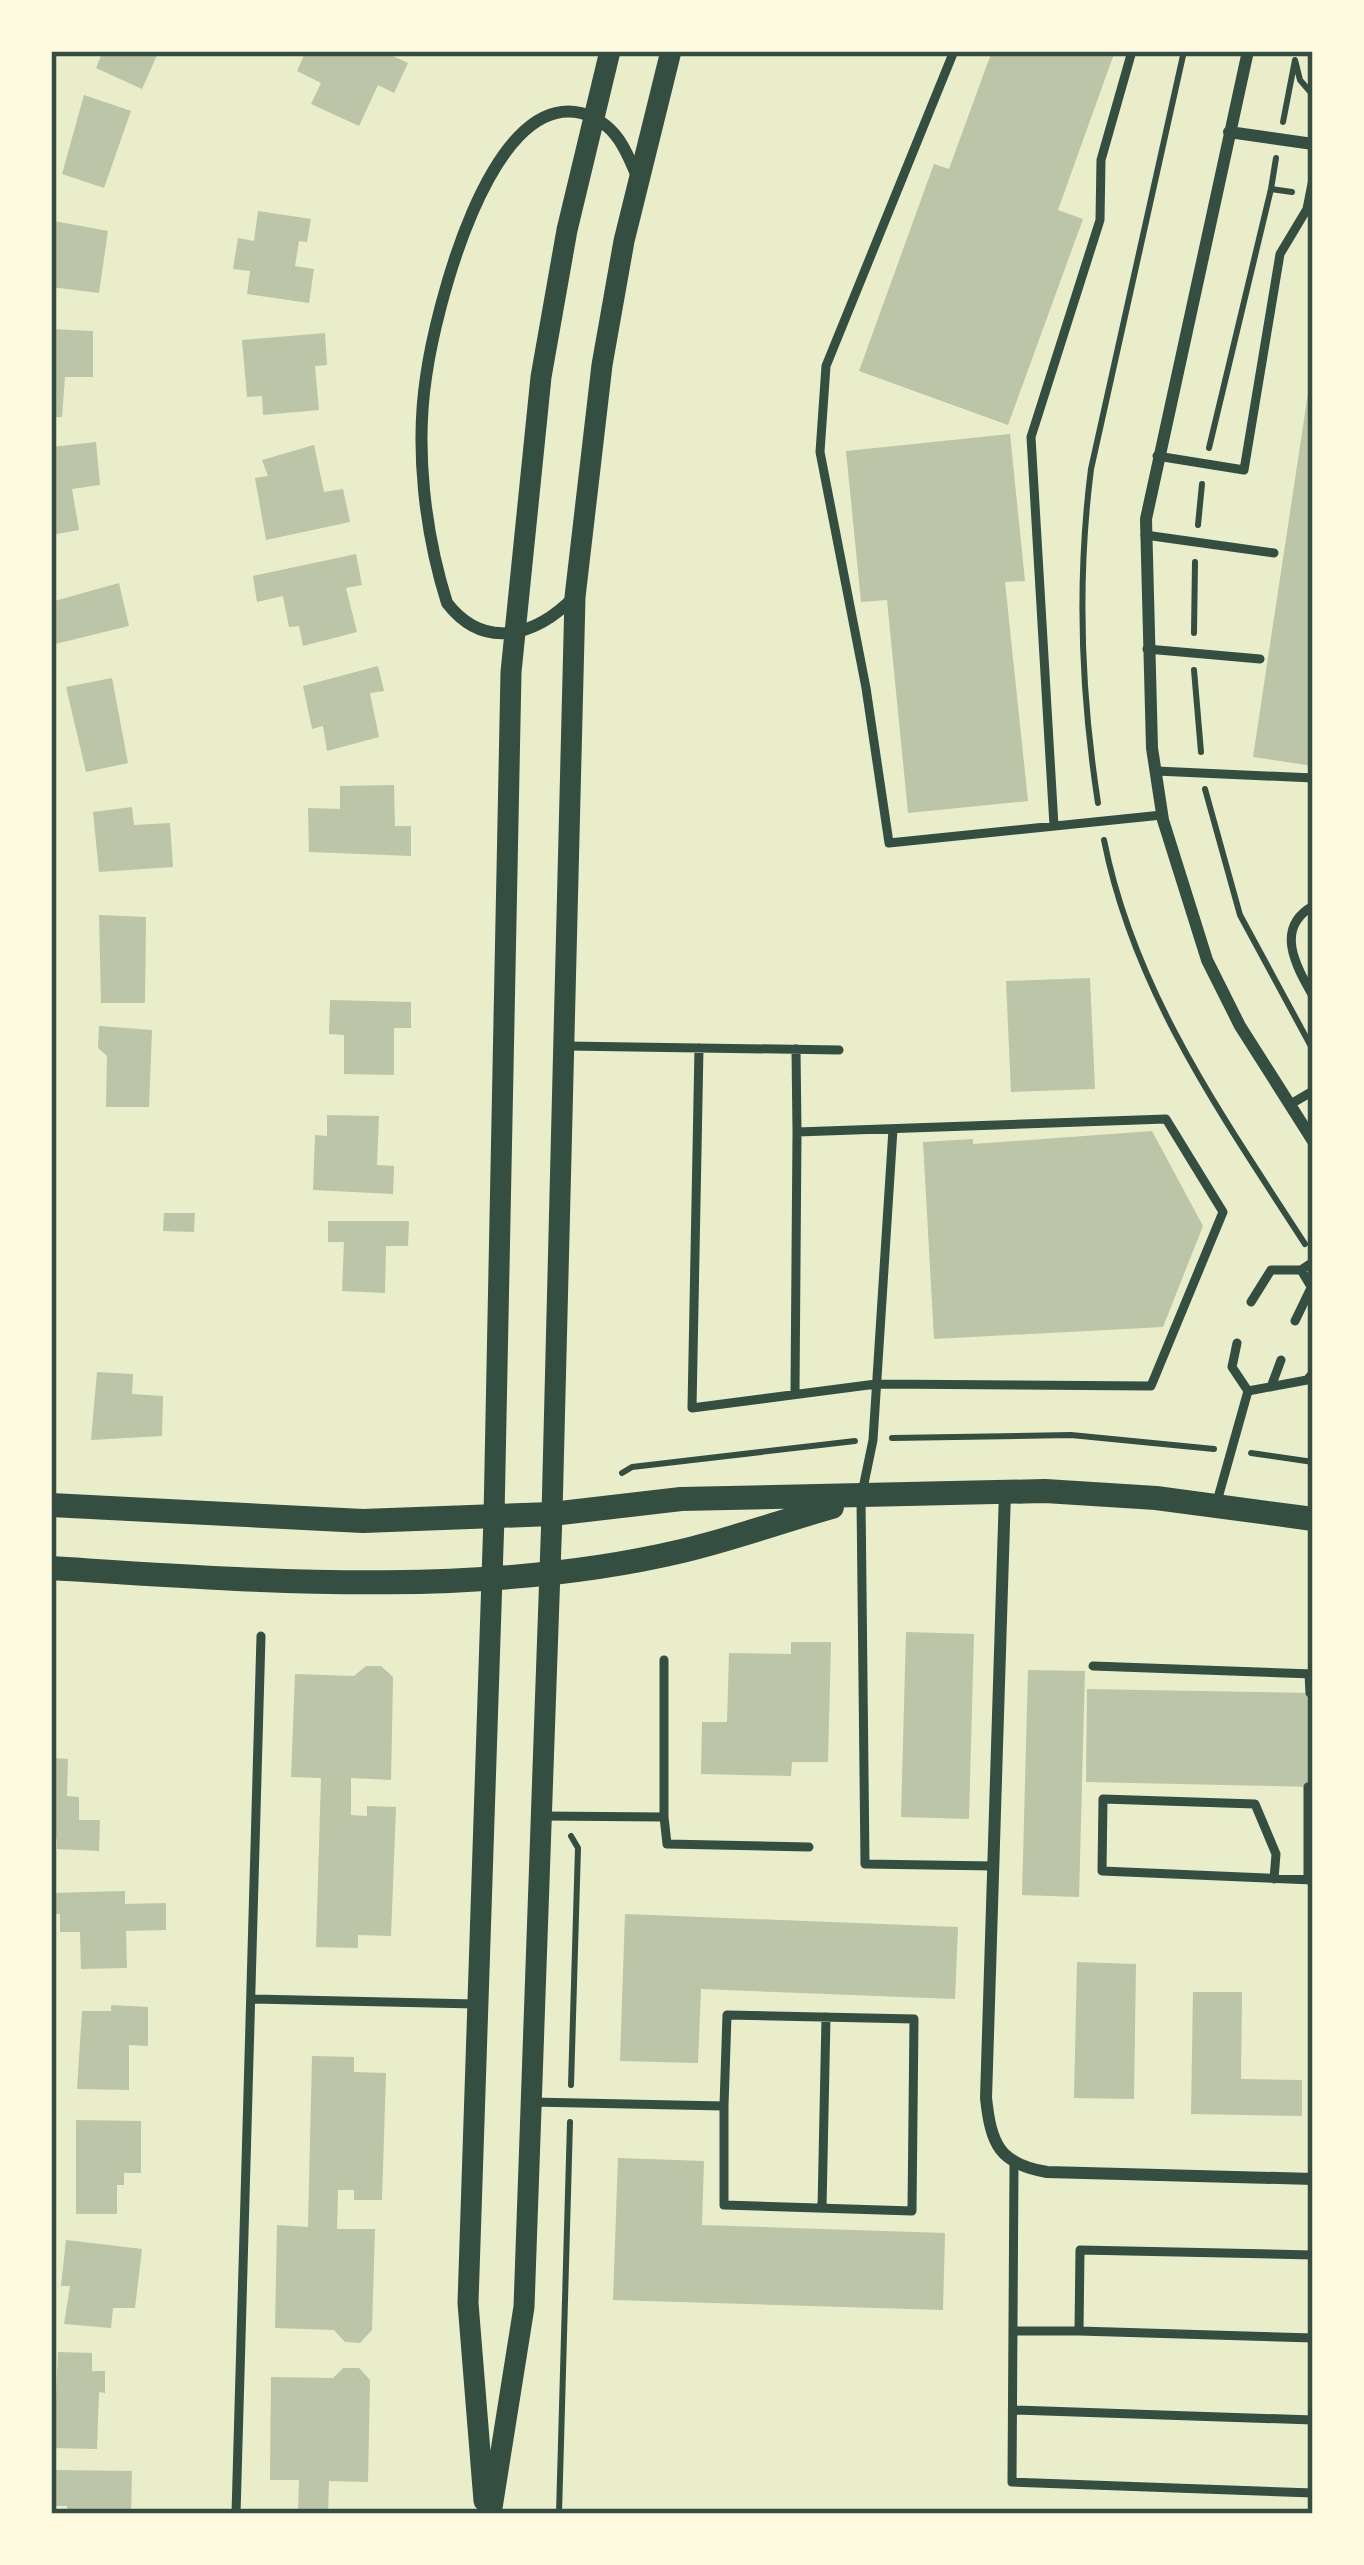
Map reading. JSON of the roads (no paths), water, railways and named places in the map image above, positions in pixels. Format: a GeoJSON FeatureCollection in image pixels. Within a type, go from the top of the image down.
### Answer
{"type":"FeatureCollection","features":[{"type":"Feature","properties":{"kind":"main road"},"geometry":{"type":"LineString","coordinates":[[51,1505],[302,1520],[552,1514],[681,1499],[1005,1491],[1216,1504],[1313,1519]]}},
{"type":"Feature","properties":{"kind":"main road"},"geometry":{"type":"LineString","coordinates":[[51,1568],[338,1581],[550,1571],[682,1551],[861,1498]]}},
{"type":"Feature","properties":{"kind":"street"},"geometry":{"type":"LineString","coordinates":[[488,2514],[468,2303],[494,1517],[514,635],[541,376],[610,51]]}},
{"type":"Feature","properties":{"kind":"street"},"geometry":{"type":"LineString","coordinates":[[488,2514],[524,2307],[552,1514],[575,597],[598,385],[638,180],[671,51]]}},
{"type":"Feature","properties":{"kind":"street"},"geometry":{"type":"LineString","coordinates":[[1248,51],[1157,456],[1145,535],[1148,650],[1162,814],[1207,960],[1240,1026],[1313,1141]]}},
{"type":"Feature","properties":{"kind":"street"},"geometry":{"type":"LineString","coordinates":[[575,597],[553,620],[514,635],[477,627],[447,603],[422,459],[426,376],[465,234],[509,146],[530,126],[559,112],[593,116],[612,128],[638,180]]}},
{"type":"Feature","properties":{"kind":"street"},"geometry":{"type":"LineString","coordinates":[[1229,132],[1313,144]]}},
{"type":"Feature","properties":{"kind":"street"},"geometry":{"type":"LineString","coordinates":[[1005,1491],[986,2098],[996,2150],[1014,2165],[1067,2173],[1313,2179]]}},
{"type":"Feature","properties":{"kind":"lane"},"geometry":{"type":"LineString","coordinates":[[954,51],[826,366],[820,452],[866,688],[889,843],[1162,814]]}},
{"type":"Feature","properties":{"kind":"lane"},"geometry":{"type":"LineString","coordinates":[[1054,826],[1031,436],[1100,220],[1101,160],[1132,51]]}},
{"type":"Feature","properties":{"kind":"lane"},"geometry":{"type":"LineString","coordinates":[[1157,456],[1244,470],[1280,254],[1311,195],[1313,179]]}},
{"type":"Feature","properties":{"kind":"lane"},"geometry":{"type":"LineString","coordinates":[[1145,535],[1274,553]]}},
{"type":"Feature","properties":{"kind":"lane"},"geometry":{"type":"LineString","coordinates":[[1148,650],[1260,659]]}},
{"type":"Feature","properties":{"kind":"lane"},"geometry":{"type":"LineString","coordinates":[[1156,771],[1313,778]]}},
{"type":"Feature","properties":{"kind":"lane"},"geometry":{"type":"LineString","coordinates":[[1313,906],[1297,917],[1291,932],[1291,957],[1313,996]]}},
{"type":"Feature","properties":{"kind":"lane"},"geometry":{"type":"LineString","coordinates":[[562,1046],[839,1051]]}},
{"type":"Feature","properties":{"kind":"lane"},"geometry":{"type":"LineString","coordinates":[[699,1048],[692,1408],[795,1391],[877,1384],[1151,1385],[1223,1212],[1166,1119],[797,1132]]}},
{"type":"Feature","properties":{"kind":"lane"},"geometry":{"type":"LineString","coordinates":[[795,1391],[796,1049]]}},
{"type":"Feature","properties":{"kind":"lane"},"geometry":{"type":"LineString","coordinates":[[1289,1105],[1313,1091]]}},
{"type":"Feature","properties":{"kind":"lane"},"geometry":{"type":"LineString","coordinates":[[893,1129],[873,1440],[861,1498],[865,1864],[994,1866]]}},
{"type":"Feature","properties":{"kind":"lane"},"geometry":{"type":"LineString","coordinates":[[1251,1302],[1271,1270],[1301,1270],[1313,1262]]}},
{"type":"Feature","properties":{"kind":"lane"},"geometry":{"type":"LineString","coordinates":[[1295,1321],[1312,1289],[1301,1270]]}},
{"type":"Feature","properties":{"kind":"lane"},"geometry":{"type":"LineString","coordinates":[[1237,1343],[1232,1367],[1248,1391]]}},
{"type":"Feature","properties":{"kind":"lane"},"geometry":{"type":"LineString","coordinates":[[1271,1387],[1281,1360]]}},
{"type":"Feature","properties":{"kind":"lane"},"geometry":{"type":"LineString","coordinates":[[1248,1391],[1307,1380],[1313,1373]]}},
{"type":"Feature","properties":{"kind":"lane"},"geometry":{"type":"LineString","coordinates":[[1216,1504],[1248,1391]]}},
{"type":"Feature","properties":{"kind":"lane"},"geometry":{"type":"LineString","coordinates":[[236,2514],[261,1636]]}},
{"type":"Feature","properties":{"kind":"lane"},"geometry":{"type":"LineString","coordinates":[[664,1660],[667,1844],[809,1847]]}},
{"type":"Feature","properties":{"kind":"lane"},"geometry":{"type":"LineString","coordinates":[[1093,1666],[1311,1674],[1310,1693]]}},
{"type":"Feature","properties":{"kind":"lane"},"geometry":{"type":"LineString","coordinates":[[1274,1879],[1276,1854],[1255,1804],[1103,1799],[1102,1871],[1274,1879],[1311,1880],[1308,1787]]}},
{"type":"Feature","properties":{"kind":"lane"},"geometry":{"type":"LineString","coordinates":[[541,1816],[664,1817]]}},
{"type":"Feature","properties":{"kind":"lane"},"geometry":{"type":"LineString","coordinates":[[253,1999],[477,2004]]}},
{"type":"Feature","properties":{"kind":"lane"},"geometry":{"type":"LineString","coordinates":[[727,2015],[914,2019],[912,2211],[724,2205],[724,2106],[727,2015]]}},
{"type":"Feature","properties":{"kind":"lane"},"geometry":{"type":"LineString","coordinates":[[822,2208],[826,2017]]}},
{"type":"Feature","properties":{"kind":"lane"},"geometry":{"type":"LineString","coordinates":[[531,2102],[724,2106]]}},
{"type":"Feature","properties":{"kind":"lane"},"geometry":{"type":"LineString","coordinates":[[1014,2165],[1012,2482],[1313,2493]]}},
{"type":"Feature","properties":{"kind":"lane"},"geometry":{"type":"LineString","coordinates":[[1079,2331],[1080,2250],[1313,2255]]}},
{"type":"Feature","properties":{"kind":"lane"},"geometry":{"type":"LineString","coordinates":[[1015,2331],[1313,2338]]}},
{"type":"Feature","properties":{"kind":"lane"},"geometry":{"type":"LineString","coordinates":[[1013,2410],[1313,2420]]}}]}
